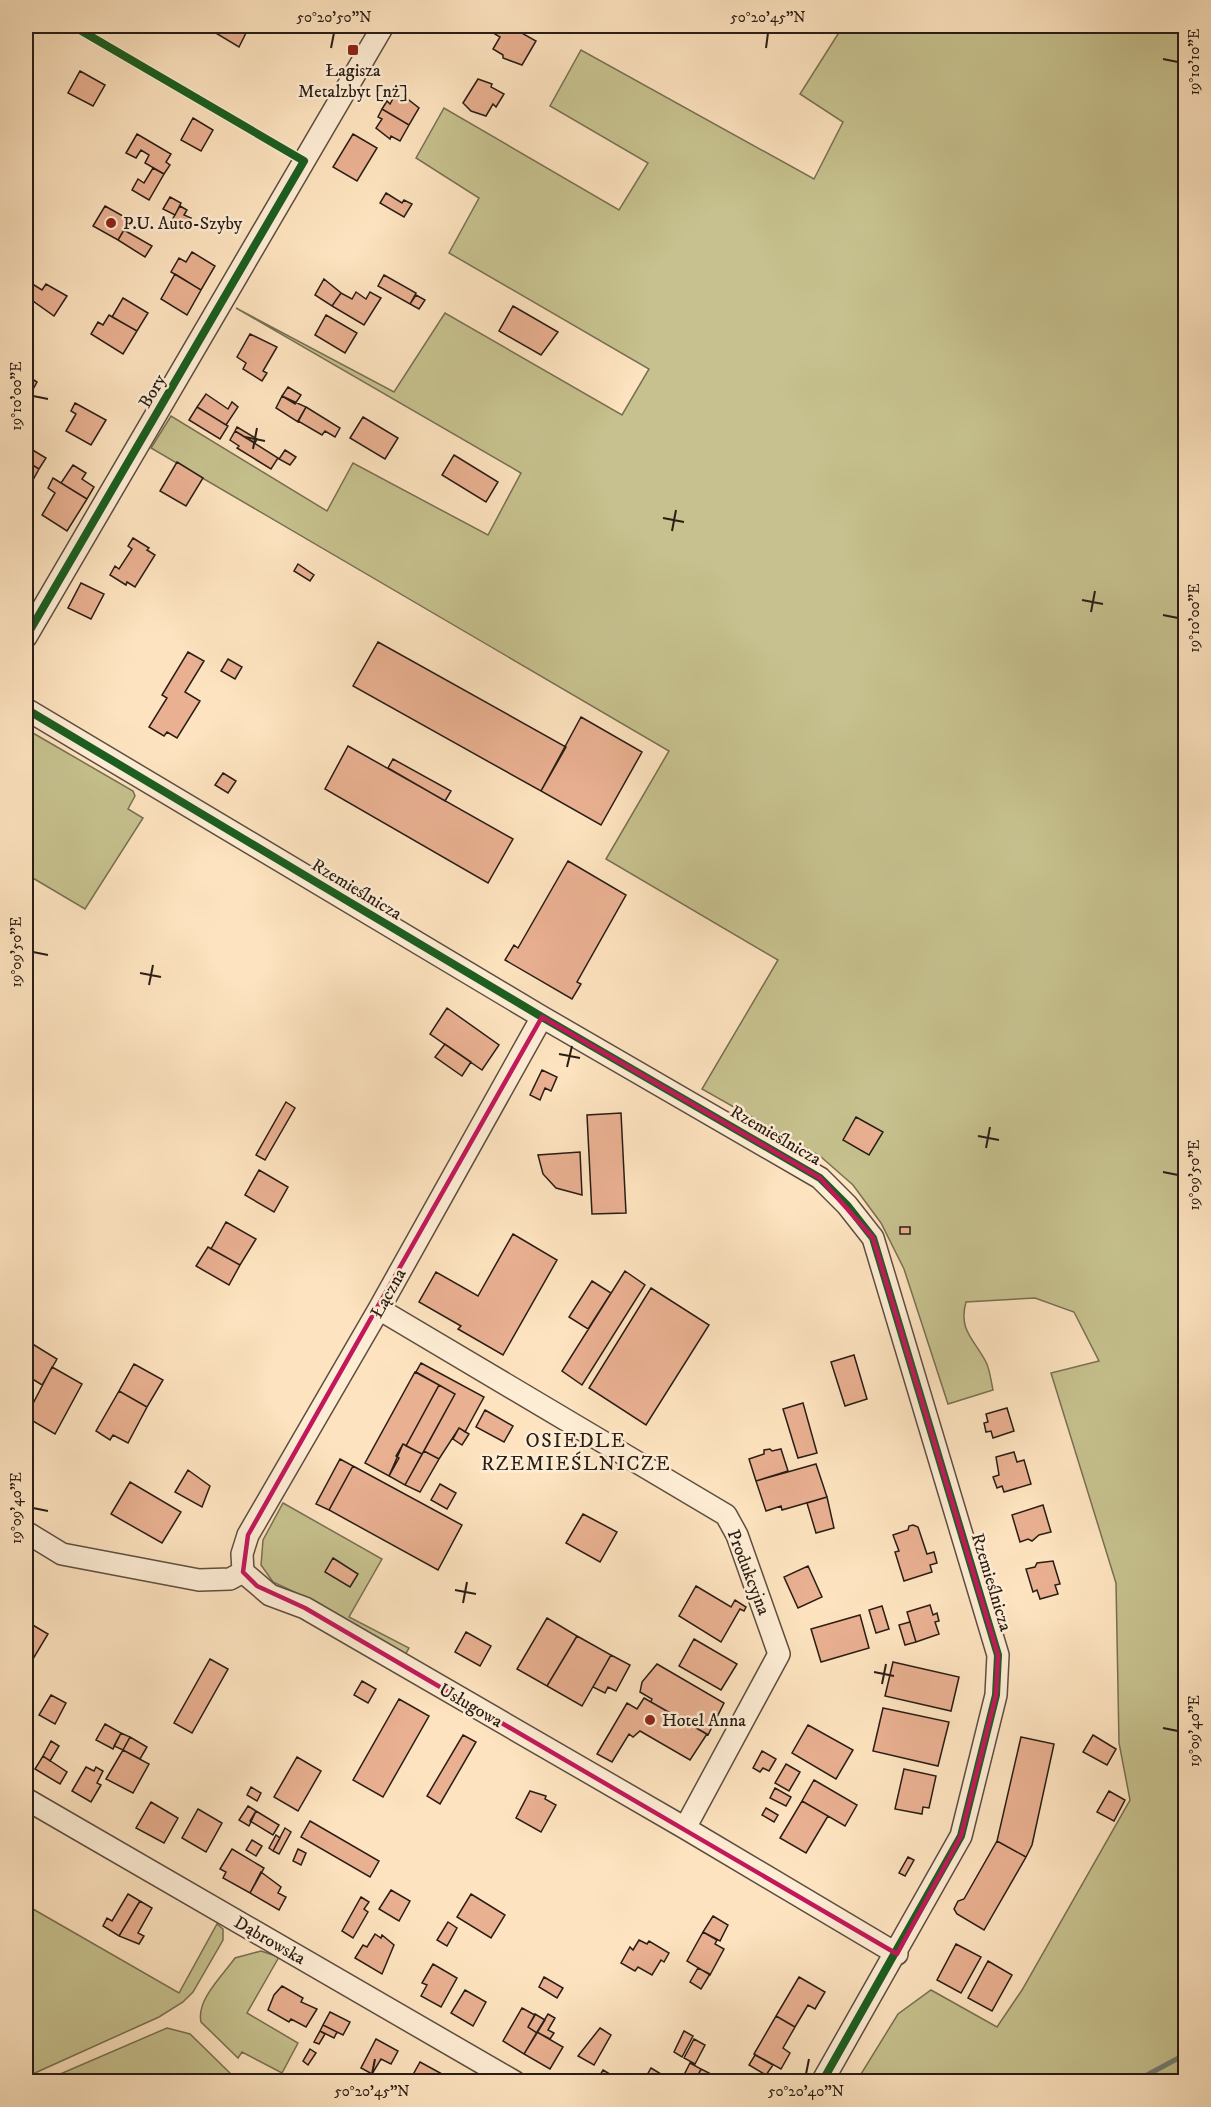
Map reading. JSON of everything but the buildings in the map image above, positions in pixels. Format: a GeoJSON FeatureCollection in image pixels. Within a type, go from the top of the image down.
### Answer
{"type":"FeatureCollection","features":[{"type":"Feature","properties":{"kind":"street","name":"Bory"},"geometry":{"type":"LineString","coordinates":[[26,637],[383,26]]}},
{"type":"Feature","properties":{"kind":"street","name":"Rzemieślnicza"},"geometry":{"type":"LineString","coordinates":[[26,709],[542,1017],[820,1178],[847,1205],[873,1238],[998,1655],[996,1695],[961,1836],[897,1954],[822,2082]]}},
{"type":"Feature","properties":{"kind":"street","name":"Łączna"},"geometry":{"type":"LineString","coordinates":[[243,1572],[242,1554],[248,1535],[379,1309],[542,1017]]}},
{"type":"Feature","properties":{"kind":"street","name":"Produkcyjna"},"geometry":{"type":"LineString","coordinates":[[379,1309],[726,1515],[737,1535],[779,1654],[685,1828]]}},
{"type":"Feature","properties":{"kind":"street"},"geometry":{"type":"LineString","coordinates":[[26,1532],[62,1554],[188,1578],[230,1579],[243,1572]]}},
{"type":"Feature","properties":{"kind":"street","name":"Usługowa"},"geometry":{"type":"LineString","coordinates":[[243,1572],[270,1595],[304,1608],[685,1828],[897,1954]]}},
{"type":"Feature","properties":{"kind":"street","name":"Dąbrowska"},"geometry":{"type":"LineString","coordinates":[[26,1798],[515,2082]]}},
{"type":"Feature","properties":{"kind":"highlighted area"},"geometry":{"type":"Polygon","coordinates":[[[542,1017],[820,1178],[873,1238],[998,1655],[996,1695],[961,1836],[897,1954],[305,1608],[257,1586],[243,1572],[248,1535],[542,1017]]]}},
{"type":"Feature","properties":{"kind":"shaded area"},"geometry":{"type":"Polygon","coordinates":[[[843,26],[1185,26],[1185,2081],[854,2081],[858,2079],[898,2014],[931,1990],[997,2027],[1022,1990],[1130,1800],[1119,1743],[1116,1583],[1051,1373],[1099,1361],[1074,1312],[1035,1298],[966,1302],[964,1320],[968,1334],[987,1365],[993,1390],[948,1404],[904,1269],[881,1223],[853,1185],[820,1156],[702,1089],[778,960],[606,859],[669,751],[151,448],[171,416],[327,511],[353,463],[488,535],[521,473],[236,308],[394,392],[445,313],[622,415],[649,369],[449,253],[479,198],[416,158],[444,108],[619,210],[648,163],[550,106],[581,50],[814,179],[843,122],[800,94],[843,26]]]}},
{"type":"Feature","properties":{"kind":"shaded area"},"geometry":{"type":"Polygon","coordinates":[[[26,729],[133,791],[135,796],[128,809],[143,818],[85,909],[26,874],[26,729]]]}},
{"type":"Feature","properties":{"kind":"shaded area"},"geometry":{"type":"Polygon","coordinates":[[[283,1503],[382,1559],[349,1617],[409,1648],[405,1655],[309,1599],[273,1582],[261,1565],[263,1540],[283,1503]]]}},
{"type":"Feature","properties":{"kind":"shaded area"},"geometry":{"type":"Polygon","coordinates":[[[26,1905],[179,1993],[217,1924],[223,1929],[223,1940],[193,1992],[183,2002],[159,2017],[26,2077],[26,1905]]]}},
{"type":"Feature","properties":{"kind":"shaded area"},"geometry":{"type":"Polygon","coordinates":[[[261,1951],[279,1957],[247,2013],[298,2043],[282,2073],[242,2052],[238,2058],[201,2022],[206,1997],[235,1958],[261,1951]]]}},
{"type":"Feature","properties":{"kind":"shaded area"},"geometry":{"type":"Polygon","coordinates":[[[167,2028],[190,2034],[230,2073],[224,2081],[44,2081],[167,2028]]]}},
{"type":"Feature","properties":{"kind":"waterway"},"geometry":{"type":"LineString","coordinates":[[1134,2082],[1186,2054]]}},
{"type":"Feature","properties":{"kind":"cycle path"},"geometry":{"type":"LineString","coordinates":[[26,637],[304,161],[73,26]]}},
{"type":"Feature","properties":{"kind":"cycle path"},"geometry":{"type":"LineString","coordinates":[[26,709],[542,1017],[820,1178],[847,1205],[873,1238],[998,1655],[996,1695],[961,1836],[822,2082]]}},
{"type":"Feature","properties":{"kind":"place","name":"Łagisza Metalzbyt [nż]"},"geometry":{"type":"Point","coordinates":[353,50]}},
{"type":"Feature","properties":{"kind":"place","name":"P.U. Auto-Szyby"},"geometry":{"type":"Point","coordinates":[111,223]}},
{"type":"Feature","properties":{"kind":"place","name":"Hotel Anna"},"geometry":{"type":"Point","coordinates":[650,1720]}},
{"type":"Feature","properties":{"kind":"district","name":"OSIEDLE RZEMIEŚLNICZE"},"geometry":{"type":"Point","coordinates":[576,1452]}}]}
